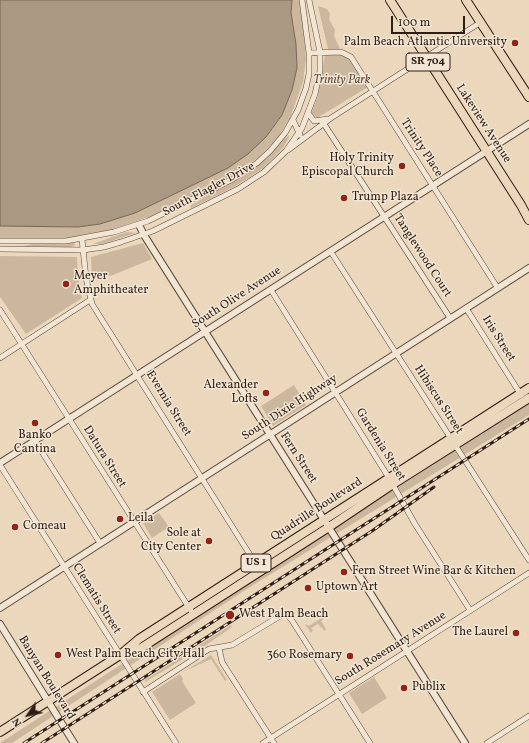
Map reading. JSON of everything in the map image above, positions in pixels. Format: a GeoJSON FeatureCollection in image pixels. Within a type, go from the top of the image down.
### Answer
{"type":"FeatureCollection","features":[{"type":"Feature","properties":{"kind":"main road","name":"Lakeview Avenue"},"geometry":{"type":"LineString","coordinates":[[390,0],[529,220]]}},
{"type":"Feature","properties":{"kind":"main road"},"geometry":{"type":"LineString","coordinates":[[466,0],[529,97]]}},
{"type":"Feature","properties":{"kind":"main road","name":"Quadrille Boulevard"},"geometry":{"type":"LineString","coordinates":[[120,655],[141,648],[329,527],[451,438],[529,388]]}},
{"type":"Feature","properties":{"kind":"main road","name":"Quadrille Boulevard"},"geometry":{"type":"LineString","coordinates":[[0,732],[120,655],[137,640],[324,519],[455,446],[527,400]]}},
{"type":"Feature","properties":{"kind":"street","name":"South Flagler Drive"},"geometry":{"type":"LineString","coordinates":[[0,241],[66,241],[82,239],[139,225],[240,175],[264,157],[282,137],[293,120],[306,88],[309,74],[309,53],[302,0]]}},
{"type":"Feature","properties":{"kind":"street","name":"South Flagler Drive"},"geometry":{"type":"LineString","coordinates":[[0,249],[83,250],[104,247],[144,235],[252,181],[286,151],[308,114],[318,81],[320,52],[309,0]]}},
{"type":"Feature","properties":{"kind":"street"},"geometry":{"type":"LineString","coordinates":[[286,151],[331,118],[374,92],[481,22]]}},
{"type":"Feature","properties":{"kind":"street","name":"Trinity Place"},"geometry":{"type":"LineString","coordinates":[[309,53],[341,52],[349,54],[497,287]]}},
{"type":"Feature","properties":{"kind":"street"},"geometry":{"type":"LineString","coordinates":[[308,114],[314,121],[331,118]]}},
{"type":"Feature","properties":{"kind":"street"},"geometry":{"type":"LineString","coordinates":[[293,120],[298,133],[304,138]]}},
{"type":"Feature","properties":{"kind":"street","name":"Tanglewood Court"},"geometry":{"type":"LineString","coordinates":[[324,124],[450,318]]}},
{"type":"Feature","properties":{"kind":"street","name":"South Olive Avenue"},"geometry":{"type":"LineString","coordinates":[[0,464],[529,124]]}},
{"type":"Feature","properties":{"kind":"street"},"geometry":{"type":"LineString","coordinates":[[282,137],[298,133]]}},
{"type":"Feature","properties":{"kind":"street","name":"Fern Street"},"geometry":{"type":"LineString","coordinates":[[139,225],[465,743]]}},
{"type":"Feature","properties":{"kind":"street","name":"Evernia Street"},"geometry":{"type":"LineString","coordinates":[[82,239],[90,300],[260,570]]}},
{"type":"Feature","properties":{"kind":"street","name":"Hibiscus Street"},"geometry":{"type":"LineString","coordinates":[[330,252],[529,560]]}},
{"type":"Feature","properties":{"kind":"street","name":"South Dixie Highway"},"geometry":{"type":"LineString","coordinates":[[0,608],[497,287],[529,268]]}},
{"type":"Feature","properties":{"kind":"street","name":"Gardenia Street"},"geometry":{"type":"LineString","coordinates":[[271,290],[391,481],[415,524],[470,610]]}},
{"type":"Feature","properties":{"kind":"street"},"geometry":{"type":"LineString","coordinates":[[0,358],[22,346],[90,300]]}},
{"type":"Feature","properties":{"kind":"street","name":"Iris Street"},"geometry":{"type":"LineString","coordinates":[[466,308],[520,393],[527,400]]}},
{"type":"Feature","properties":{"kind":"street","name":"Datura Street"},"geometry":{"type":"LineString","coordinates":[[0,310],[193,614]]}},
{"type":"Feature","properties":{"kind":"street"},"geometry":{"type":"LineString","coordinates":[[34,441],[100,543]]}},
{"type":"Feature","properties":{"kind":"street","name":"Clematis Street"},"geometry":{"type":"LineString","coordinates":[[0,464],[176,743]]}},
{"type":"Feature","properties":{"kind":"street","name":"South Rosemary Avenue"},"geometry":{"type":"LineString","coordinates":[[263,743],[273,741],[339,694],[529,572]]}},
{"type":"Feature","properties":{"kind":"street"},"geometry":{"type":"LineString","coordinates":[[143,692],[209,649],[232,645],[285,612],[291,619],[370,743]]}},
{"type":"Feature","properties":{"kind":"street","name":"Banyan Boulevard"},"geometry":{"type":"LineString","coordinates":[[0,624],[74,743]]}},
{"type":"Feature","properties":{"kind":"street"},"geometry":{"type":"LineString","coordinates":[[219,648],[222,662],[273,741]]}},
{"type":"Feature","properties":{"kind":"street"},"geometry":{"type":"LineString","coordinates":[[487,743],[529,716]]}},
{"type":"Feature","properties":{"kind":"green space"},"geometry":{"type":"Polygon","coordinates":[[[292,0],[299,0],[304,34],[306,59],[303,82],[290,118],[278,137],[259,157],[239,172],[154,215],[107,232],[74,238],[0,238],[0,226],[78,227],[100,224],[266,137],[282,115],[292,90],[297,68],[296,44],[291,13],[292,0]]]}},
{"type":"Feature","properties":{"kind":"green space"},"geometry":{"type":"Polygon","coordinates":[[[318,6],[327,9],[330,14],[329,19],[335,30],[334,36],[340,49],[328,49],[318,6]]]}},
{"type":"Feature","properties":{"kind":"green space","name":"Trinity Park"},"geometry":{"type":"Polygon","coordinates":[[[325,54],[341,54],[350,59],[368,87],[317,118],[311,113],[318,96],[325,54]]]}},
{"type":"Feature","properties":{"kind":"green space"},"geometry":{"type":"Polygon","coordinates":[[[290,135],[283,148],[262,169],[234,187],[191,208],[190,206],[255,167],[268,157],[284,139],[290,135]]]}},
{"type":"Feature","properties":{"kind":"green space"},"geometry":{"type":"Polygon","coordinates":[[[126,232],[136,233],[102,244],[93,244],[126,232]]]}},
{"type":"Feature","properties":{"kind":"green space"},"geometry":{"type":"Polygon","coordinates":[[[74,243],[75,245],[71,247],[23,246],[33,244],[74,243]]]}},
{"type":"Feature","properties":{"kind":"green space"},"geometry":{"type":"Polygon","coordinates":[[[143,243],[152,259],[113,275],[92,280],[91,257],[143,243]]]}},
{"type":"Feature","properties":{"kind":"green space"},"geometry":{"type":"Polygon","coordinates":[[[0,256],[77,257],[78,276],[82,298],[26,334],[0,297],[0,256]]]}},
{"type":"Feature","properties":{"kind":"green space"},"geometry":{"type":"Polygon","coordinates":[[[294,385],[306,405],[273,426],[261,406],[294,385]]]}},
{"type":"Feature","properties":{"kind":"green space"},"geometry":{"type":"Polygon","coordinates":[[[529,400],[529,415],[250,587],[12,743],[0,743],[529,400]]]}},
{"type":"Feature","properties":{"kind":"green space"},"geometry":{"type":"Polygon","coordinates":[[[159,513],[169,527],[152,538],[143,523],[159,513]]]}},
{"type":"Feature","properties":{"kind":"green space"},"geometry":{"type":"Polygon","coordinates":[[[326,615],[326,617],[321,621],[326,629],[325,631],[318,624],[311,628],[313,630],[311,633],[305,624],[309,626],[326,615]]]}},
{"type":"Feature","properties":{"kind":"green space"},"geometry":{"type":"Polygon","coordinates":[[[231,625],[232,627],[206,645],[145,682],[145,680],[231,625]]]}},
{"type":"Feature","properties":{"kind":"green space"},"geometry":{"type":"Polygon","coordinates":[[[211,655],[227,680],[225,681],[211,659],[183,672],[211,655]]]}},
{"type":"Feature","properties":{"kind":"green space"},"geometry":{"type":"Polygon","coordinates":[[[180,674],[183,679],[182,681],[196,703],[170,720],[152,692],[180,674]]]}},
{"type":"Feature","properties":{"kind":"green space"},"geometry":{"type":"Polygon","coordinates":[[[374,677],[387,698],[362,714],[349,693],[374,677]]]}},
{"type":"Feature","properties":{"kind":"shaded area"},"geometry":{"type":"Polygon","coordinates":[[[0,0],[292,0],[291,13],[296,44],[297,68],[292,90],[282,115],[266,137],[248,154],[228,168],[135,213],[100,224],[78,227],[0,226],[0,0]]]}},
{"type":"Feature","properties":{"kind":"railway"},"geometry":{"type":"LineString","coordinates":[[24,743],[529,419]]}},
{"type":"Feature","properties":{"kind":"railway"},"geometry":{"type":"LineString","coordinates":[[42,743],[372,531],[434,487]]}},
{"type":"Feature","properties":{"kind":"place","name":"Palm Beach Atlantic University"},"geometry":{"type":"Point","coordinates":[515,43]}},
{"type":"Feature","properties":{"kind":"place","name":"Holy Trinity Episcopal Church"},"geometry":{"type":"Point","coordinates":[402,166]}},
{"type":"Feature","properties":{"kind":"place","name":"Trump Plaza"},"geometry":{"type":"Point","coordinates":[344,198]}},
{"type":"Feature","properties":{"kind":"place","name":"Meyer Amphitheater"},"geometry":{"type":"Point","coordinates":[66,284]}},
{"type":"Feature","properties":{"kind":"place","name":"Alexander Lofts"},"geometry":{"type":"Point","coordinates":[266,393]}},
{"type":"Feature","properties":{"kind":"place","name":"Banko Cantina"},"geometry":{"type":"Point","coordinates":[35,423]}},
{"type":"Feature","properties":{"kind":"place","name":"Leila"},"geometry":{"type":"Point","coordinates":[120,519]}},
{"type":"Feature","properties":{"kind":"place","name":"Comeau"},"geometry":{"type":"Point","coordinates":[15,527]}},
{"type":"Feature","properties":{"kind":"place","name":"Sole at City Center"},"geometry":{"type":"Point","coordinates":[209,541]}},
{"type":"Feature","properties":{"kind":"place","name":"Fern Street Wine Bar & Kitchen"},"geometry":{"type":"Point","coordinates":[344,572]}},
{"type":"Feature","properties":{"kind":"place","name":"Uptown Art"},"geometry":{"type":"Point","coordinates":[308,588]}},
{"type":"Feature","properties":{"kind":"place","name":"West Palm Beach"},"geometry":{"type":"Point","coordinates":[230,615]}},
{"type":"Feature","properties":{"kind":"place","name":"The Laurel"},"geometry":{"type":"Point","coordinates":[516,633]}},
{"type":"Feature","properties":{"kind":"place","name":"West Palm Beach City Hall"},"geometry":{"type":"Point","coordinates":[58,655]}},
{"type":"Feature","properties":{"kind":"place","name":"360 Rosemary"},"geometry":{"type":"Point","coordinates":[350,656]}},
{"type":"Feature","properties":{"kind":"place","name":"Publix"},"geometry":{"type":"Point","coordinates":[404,688]}}]}
